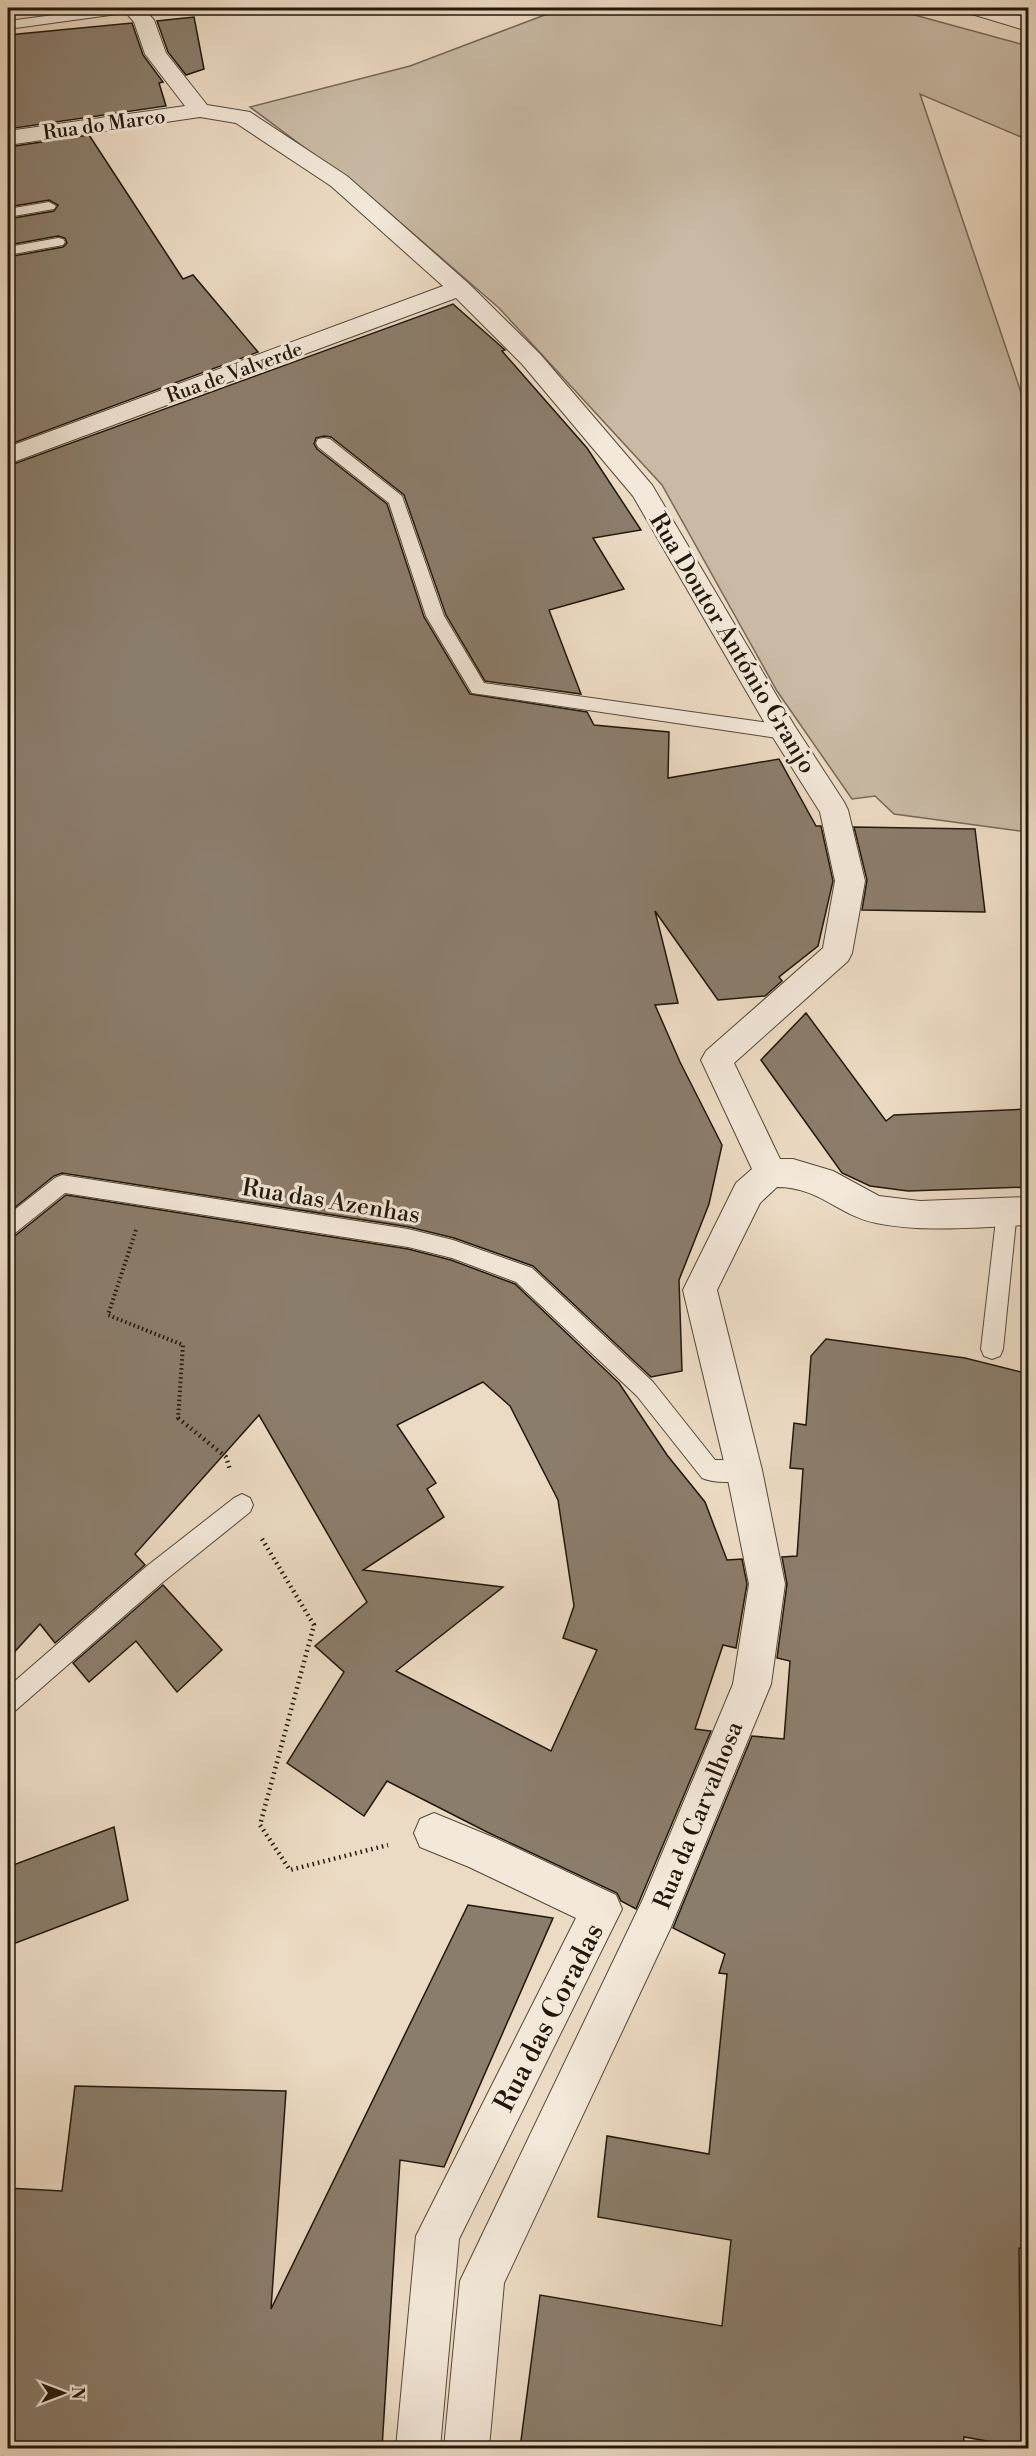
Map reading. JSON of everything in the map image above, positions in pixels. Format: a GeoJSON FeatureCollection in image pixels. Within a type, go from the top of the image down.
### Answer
{"type":"FeatureCollection","features":[{"type":"Feature","properties":{"kind":"street"},"geometry":{"type":"LineString","coordinates":[[132,8],[144,21],[156,54],[201,110]]}},
{"type":"Feature","properties":{"kind":"street"},"geometry":{"type":"LineString","coordinates":[[972,8],[1029,25]]}},
{"type":"Feature","properties":{"kind":"street","name":"Rua do Marco"},"geometry":{"type":"LineString","coordinates":[[8,138],[201,110]]}},
{"type":"Feature","properties":{"kind":"street","name":"Rua Doutor António Granjo"},"geometry":{"type":"LineString","coordinates":[[201,110],[242,117],[339,181],[460,288],[531,359],[643,491],[784,732],[834,810],[850,881],[837,953],[717,1060],[770,1173]]}},
{"type":"Feature","properties":{"kind":"street","name":"Rua de Valverde"},"geometry":{"type":"LineString","coordinates":[[8,456],[460,288]]}},
{"type":"Feature","properties":{"kind":"street"},"geometry":{"type":"LineString","coordinates":[[770,1173],[793,1173],[821,1181],[874,1209],[920,1215],[1018,1211]]}},
{"type":"Feature","properties":{"kind":"street","name":"Rua da Carvalhosa"},"geometry":{"type":"LineString","coordinates":[[467,2448],[482,2281],[657,1913],[752,1684],[767,1584],[744,1470],[700,1290],[748,1193],[770,1173]]}},
{"type":"Feature","properties":{"kind":"street","name":"Rua das Coradas"},"geometry":{"type":"LineString","coordinates":[[418,2448],[438,2236],[602,1909],[481,1852],[434,1833]]}},
{"type":"Feature","properties":{"kind":"lane"},"geometry":{"type":"LineString","coordinates":[[8,25],[132,8]]}},
{"type":"Feature","properties":{"kind":"lane"},"geometry":{"type":"LineString","coordinates":[[8,213],[50,206]]}},
{"type":"Feature","properties":{"kind":"lane"},"geometry":{"type":"LineString","coordinates":[[8,251],[58,242]]}},
{"type":"Feature","properties":{"kind":"lane"},"geometry":{"type":"LineString","coordinates":[[324,443],[396,500],[435,616],[478,689],[784,732]]}},
{"type":"Feature","properties":{"kind":"lane","name":"Rua das Azenhas"},"geometry":{"type":"LineString","coordinates":[[8,1227],[63,1184],[408,1238],[463,1252],[524,1275],[645,1389],[710,1471],[744,1470]]}},
{"type":"Feature","properties":{"kind":"lane"},"geometry":{"type":"LineString","coordinates":[[992,1349],[1018,1211]]}},
{"type":"Feature","properties":{"kind":"lane"},"geometry":{"type":"LineString","coordinates":[[8,1702],[155,1574],[242,1505]]}},
{"type":"Feature","properties":{"kind":"path"},"geometry":{"type":"LineString","coordinates":[[146,1198],[108,1315],[183,1345],[178,1419],[226,1457]]}},
{"type":"Feature","properties":{"kind":"path"},"geometry":{"type":"LineString","coordinates":[[242,1505],[314,1625],[260,1825],[290,1870],[434,1833]]}},
{"type":"Feature","properties":{"kind":"shaded area"},"geometry":{"type":"Polygon","coordinates":[[[563,8],[813,8],[840,14],[847,8],[889,8],[1028,46],[1028,140],[920,94],[1028,413],[1028,832],[894,814],[875,796],[852,799],[777,691],[662,485],[499,308],[372,198],[250,107],[410,66],[563,8]]]}},
{"type":"Feature","properties":{"kind":"building"},"geometry":{"type":"Polygon","coordinates":[[[194,17],[204,69],[186,75],[168,52],[157,21],[194,17]]]}},
{"type":"Feature","properties":{"kind":"building"},"geometry":{"type":"Polygon","coordinates":[[[132,23],[143,55],[163,82],[159,83],[166,106],[8,129],[8,35],[132,23]]]}},
{"type":"Feature","properties":{"kind":"building"},"geometry":{"type":"Polygon","coordinates":[[[89,135],[183,279],[193,275],[258,352],[8,445],[8,257],[63,247],[67,243],[65,238],[58,236],[8,245],[8,219],[54,211],[58,205],[49,200],[8,207],[8,147],[89,135]]]}},
{"type":"Feature","properties":{"kind":"building"},"geometry":{"type":"Polygon","coordinates":[[[453,304],[505,350],[502,351],[587,448],[641,530],[593,538],[624,589],[549,610],[581,694],[485,681],[446,615],[404,495],[331,437],[316,438],[314,444],[317,449],[387,504],[424,617],[470,694],[587,712],[594,725],[669,732],[668,778],[779,759],[816,826],[821,826],[833,881],[818,946],[779,977],[782,981],[765,996],[718,1000],[655,911],[678,1003],[655,1005],[680,1062],[722,1145],[709,1204],[679,1280],[682,1371],[651,1377],[533,1266],[454,1238],[409,1227],[62,1173],[54,1176],[8,1213],[8,466],[453,304]]]}},
{"type":"Feature","properties":{"kind":"building"},"geometry":{"type":"Polygon","coordinates":[[[854,827],[975,829],[985,912],[862,910],[867,880],[854,827]]]}},
{"type":"Feature","properties":{"kind":"building"},"geometry":{"type":"Polygon","coordinates":[[[806,1013],[886,1121],[894,1115],[1029,1109],[1029,1187],[908,1191],[870,1186],[842,1173],[761,1060],[806,1013]]]}},
{"type":"Feature","properties":{"kind":"building"},"geometry":{"type":"Polygon","coordinates":[[[66,1195],[408,1249],[451,1260],[515,1284],[619,1383],[667,1455],[705,1502],[727,1560],[742,1559],[747,1584],[736,1648],[723,1645],[695,1729],[711,1731],[636,1909],[621,1901],[617,1893],[487,1832],[387,1781],[364,1816],[287,1763],[344,1672],[315,1646],[367,1602],[259,1415],[135,1554],[145,1565],[55,1643],[40,1624],[8,1659],[8,1238],[16,1235],[66,1195]],[[483,1382],[397,1425],[436,1483],[427,1489],[444,1517],[363,1570],[503,1587],[396,1671],[551,1751],[597,1650],[563,1638],[574,1606],[558,1500],[510,1406],[483,1382]]]}},
{"type":"Feature","properties":{"kind":"building"},"geometry":{"type":"Polygon","coordinates":[[[826,1339],[965,1358],[1029,1374],[1029,2249],[1019,2248],[1021,2447],[964,2437],[963,2448],[520,2448],[540,2295],[722,2326],[731,2240],[598,2217],[607,2136],[709,2154],[727,1974],[719,1973],[725,1954],[673,1928],[752,1736],[784,1739],[790,1661],[777,1658],[787,1584],[782,1557],[797,1556],[803,1469],[790,1468],[794,1423],[806,1425],[811,1356],[826,1339]]]}},
{"type":"Feature","properties":{"kind":"building"},"geometry":{"type":"Polygon","coordinates":[[[163,1585],[222,1650],[177,1692],[136,1641],[89,1682],[73,1663],[163,1585]]]}},
{"type":"Feature","properties":{"kind":"building"},"geometry":{"type":"Polygon","coordinates":[[[114,1827],[128,1900],[8,1946],[8,1867],[114,1827]]]}},
{"type":"Feature","properties":{"kind":"building"},"geometry":{"type":"Polygon","coordinates":[[[468,1905],[553,1918],[444,2167],[400,2160],[382,2448],[8,2448],[8,2188],[62,2191],[75,2086],[286,2091],[271,2309],[468,1905]]]}}]}
